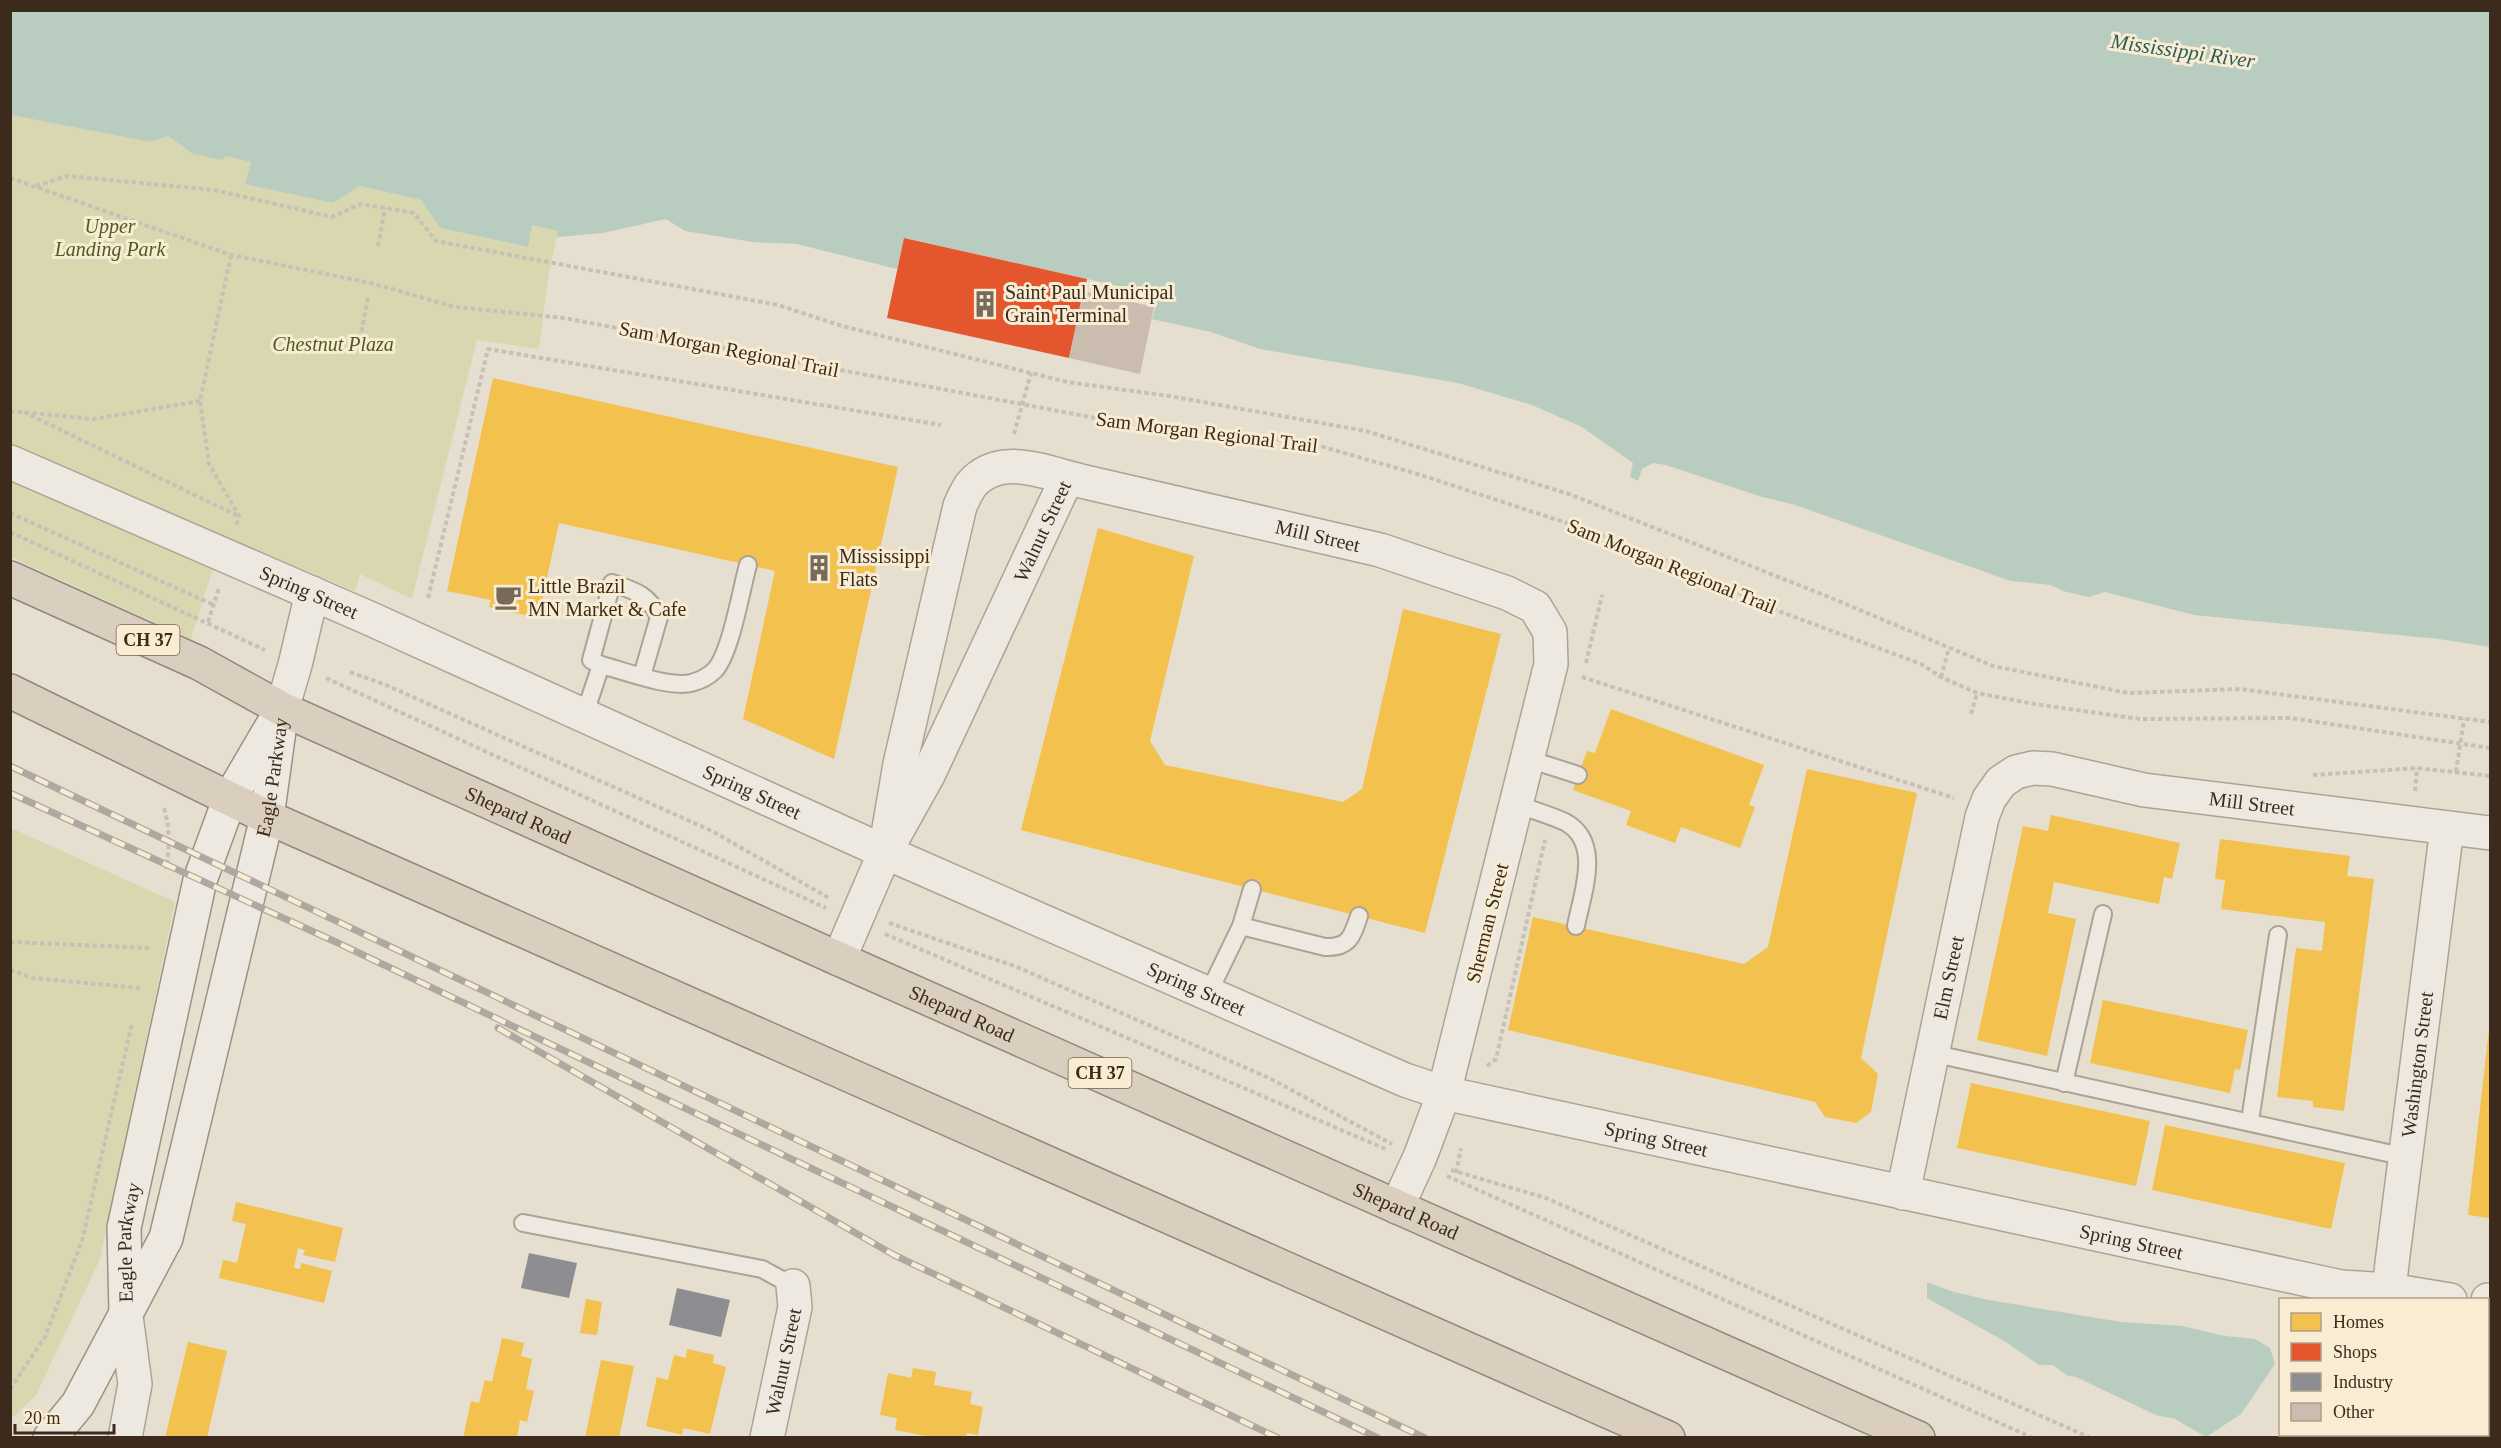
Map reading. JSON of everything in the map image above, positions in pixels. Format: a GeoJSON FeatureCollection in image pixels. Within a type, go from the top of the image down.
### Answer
{"type":"FeatureCollection","features":[{"type":"Feature","properties":{"kind":"highway","name":"Shepard Road"},"geometry":{"type":"LineString","coordinates":[[10,578],[199,663],[282,708],[839,959],[1918,1437]]}},
{"type":"Feature","properties":{"kind":"highway"},"geometry":{"type":"LineString","coordinates":[[10,692],[267,817],[1668,1437]]}},
{"type":"Feature","properties":{"kind":"street","name":"Spring Street"},"geometry":{"type":"LineString","coordinates":[[10,462],[312,593],[885,852],[1209,992],[1405,1080],[1444,1094],[2341,1287],[2387,1295],[2434,1298]]}},
{"type":"Feature","properties":{"kind":"street","name":"Walnut Street"},"geometry":{"type":"LineString","coordinates":[[839,959],[885,852],[927,775],[1067,478],[1044,470],[1011,466],[990,471],[972,485],[960,506],[900,764],[885,852]]}},
{"type":"Feature","properties":{"kind":"street","name":"Mill Street"},"geometry":{"type":"LineString","coordinates":[[1067,478],[1380,550],[1507,593],[1536,607],[1550,632]]}},
{"type":"Feature","properties":{"kind":"street"},"geometry":{"type":"LineString","coordinates":[[282,708],[312,593]]}},
{"type":"Feature","properties":{"kind":"street","name":"Sherman Street"},"geometry":{"type":"LineString","coordinates":[[1397,1207],[1419,1160],[1444,1094],[1551,664],[1550,632]]}},
{"type":"Feature","properties":{"kind":"street","name":"Eagle Parkway"},"geometry":{"type":"LineString","coordinates":[[126,1316],[124,1228],[200,880],[230,798],[282,708]]}},
{"type":"Feature","properties":{"kind":"street","name":"Eagle Parkway"},"geometry":{"type":"LineString","coordinates":[[50,1437],[78,1404],[166,1238],[267,817],[282,708]]}},
{"type":"Feature","properties":{"kind":"street","name":"Mill Street"},"geometry":{"type":"LineString","coordinates":[[2016,772],[2033,768],[2052,769],[2144,790],[2490,833]]}},
{"type":"Feature","properties":{"kind":"street","name":"Elm Street"},"geometry":{"type":"LineString","coordinates":[[1903,1193],[1982,817],[1989,799],[2001,782],[2016,772]]}},
{"type":"Feature","properties":{"kind":"street","name":"Washington Street"},"geometry":{"type":"LineString","coordinates":[[2387,1295],[2447,828]]}},
{"type":"Feature","properties":{"kind":"street","name":"Walnut Street"},"geometry":{"type":"LineString","coordinates":[[767,1437],[795,1307],[793,1286]]}},
{"type":"Feature","properties":{"kind":"street"},"geometry":{"type":"LineString","coordinates":[[125,1437],[135,1384],[126,1316]]}},
{"type":"Feature","properties":{"kind":"lane"},"geometry":{"type":"LineString","coordinates":[[642,676],[659,617],[651,601],[633,590],[612,583],[591,660],[642,676],[673,683],[690,683],[705,678],[716,668],[728,644],[748,565]]}},
{"type":"Feature","properties":{"kind":"lane"},"geometry":{"type":"LineString","coordinates":[[584,716],[601,664]]}},
{"type":"Feature","properties":{"kind":"lane"},"geometry":{"type":"LineString","coordinates":[[1528,759],[1578,775]]}},
{"type":"Feature","properties":{"kind":"lane"},"geometry":{"type":"LineString","coordinates":[[1516,804],[1566,823],[1579,833],[1586,850],[1588,866],[1576,926]]}},
{"type":"Feature","properties":{"kind":"lane"},"geometry":{"type":"LineString","coordinates":[[1209,992],[1241,926],[1252,889]]}},
{"type":"Feature","properties":{"kind":"lane"},"geometry":{"type":"LineString","coordinates":[[2064,1083],[2103,914]]}},
{"type":"Feature","properties":{"kind":"lane"},"geometry":{"type":"LineString","coordinates":[[1241,926],[1338,947],[1348,942],[1354,933],[1359,916]]}},
{"type":"Feature","properties":{"kind":"lane"},"geometry":{"type":"LineString","coordinates":[[2250,1121],[2278,935]]}},
{"type":"Feature","properties":{"kind":"lane"},"geometry":{"type":"LineString","coordinates":[[1931,1053],[2250,1121],[2406,1157]]}},
{"type":"Feature","properties":{"kind":"lane"},"geometry":{"type":"LineString","coordinates":[[523,1223],[762,1269],[793,1286]]}},
{"type":"Feature","properties":{"kind":"path"},"geometry":{"type":"LineString","coordinates":[[36,186],[67,176],[214,190],[332,217],[361,204],[414,213],[436,242],[778,305],[842,326],[1067,382],[1169,396],[1366,431],[1569,494],[1829,597],[1993,666],[2128,693],[2240,689],[2490,722]]}},
{"type":"Feature","properties":{"kind":"path","name":"Sam Morgan Regional Trail"},"geometry":{"type":"LineString","coordinates":[[10,178],[231,255],[370,283],[455,307],[564,318],[1138,426],[1306,442],[1421,475],[1591,531],[1687,569],[1782,612],[1921,664],[1941,677],[1977,693],[2034,704],[2140,719],[2290,718],[2490,748]]}},
{"type":"Feature","properties":{"kind":"path"},"geometry":{"type":"LineString","coordinates":[[378,246],[385,208]]}},
{"type":"Feature","properties":{"kind":"path"},"geometry":{"type":"LineString","coordinates":[[208,622],[238,516],[209,464],[200,401],[231,255]]}},
{"type":"Feature","properties":{"kind":"path"},"geometry":{"type":"LineString","coordinates":[[360,339],[368,297]]}},
{"type":"Feature","properties":{"kind":"path"},"geometry":{"type":"LineString","coordinates":[[428,598],[488,349],[941,425]]}},
{"type":"Feature","properties":{"kind":"path"},"geometry":{"type":"LineString","coordinates":[[1012,441],[1031,373]]}},
{"type":"Feature","properties":{"kind":"path"},"geometry":{"type":"LineString","coordinates":[[10,411],[93,419],[200,401]]}},
{"type":"Feature","properties":{"kind":"path"},"geometry":{"type":"LineString","coordinates":[[24,412],[238,516]]}},
{"type":"Feature","properties":{"kind":"path"},"geometry":{"type":"LineString","coordinates":[[10,513],[213,605]]}},
{"type":"Feature","properties":{"kind":"path"},"geometry":{"type":"LineString","coordinates":[[10,532],[208,622],[295,665],[858,915],[1419,1160],[2033,1437]]}},
{"type":"Feature","properties":{"kind":"path"},"geometry":{"type":"LineString","coordinates":[[1941,677],[1949,648]]}},
{"type":"Feature","properties":{"kind":"path"},"geometry":{"type":"LineString","coordinates":[[350,672],[386,685],[712,831],[858,915],[1017,967],[1269,1078],[1419,1160],[1456,1173],[1546,1198],[2091,1437]]}},
{"type":"Feature","properties":{"kind":"path"},"geometry":{"type":"LineString","coordinates":[[1576,681],[1583,676],[1950,795],[1959,802]]}},
{"type":"Feature","properties":{"kind":"path"},"geometry":{"type":"LineString","coordinates":[[1971,714],[1977,693]]}},
{"type":"Feature","properties":{"kind":"path"},"geometry":{"type":"LineString","coordinates":[[2456,772],[2464,719]]}},
{"type":"Feature","properties":{"kind":"path"},"geometry":{"type":"LineString","coordinates":[[2415,795],[2417,768],[2490,776]]}},
{"type":"Feature","properties":{"kind":"path"},"geometry":{"type":"LineString","coordinates":[[164,808],[169,823],[170,841],[165,876]]}},
{"type":"Feature","properties":{"kind":"path"},"geometry":{"type":"LineString","coordinates":[[148,958],[152,938]]}},
{"type":"Feature","properties":{"kind":"path"},"geometry":{"type":"LineString","coordinates":[[10,942],[150,948]]}},
{"type":"Feature","properties":{"kind":"path"},"geometry":{"type":"LineString","coordinates":[[10,970],[33,978],[140,988]]}},
{"type":"Feature","properties":{"kind":"path"},"geometry":{"type":"LineString","coordinates":[[137,999],[142,978]]}},
{"type":"Feature","properties":{"kind":"path"},"geometry":{"type":"LineString","coordinates":[[10,1389],[45,1337],[82,1241],[132,1023]]}},
{"type":"Feature","properties":{"kind":"green space"},"geometry":{"type":"Polygon","coordinates":[[[11,115],[149,142],[168,136],[193,154],[225,156],[251,162],[246,184],[333,203],[360,186],[421,200],[440,228],[527,247],[532,225],[558,231],[548,278],[539,349],[477,340],[412,599],[360,574],[355,591],[223,536],[191,639],[11,557],[11,115]]]}},
{"type":"Feature","properties":{"kind":"green space"},"geometry":{"type":"Polygon","coordinates":[[[11,828],[175,902],[100,1259],[36,1395],[11,1419],[11,828]]]}},
{"type":"Feature","properties":{"kind":"green space"},"geometry":{"type":"Polygon","coordinates":[[[2490,1342],[2490,1437],[2457,1437],[2489,1436],[2490,1342]]]}},
{"type":"Feature","properties":{"kind":"water","name":"Mississippi River"},"geometry":{"type":"Polygon","coordinates":[[[11,10],[2490,11],[2490,647],[2439,639],[2194,615],[2105,592],[2089,597],[2063,591],[2051,585],[2011,581],[1795,505],[1759,496],[1666,465],[1653,463],[1642,469],[1638,481],[1630,477],[1633,463],[1582,427],[1532,405],[1458,383],[1260,349],[1211,332],[1152,319],[1159,295],[905,238],[897,269],[797,244],[753,242],[685,231],[666,219],[603,233],[557,237],[558,231],[532,225],[528,247],[440,228],[421,200],[360,186],[333,203],[245,184],[251,162],[225,156],[223,160],[193,154],[168,136],[150,142],[11,115],[11,10]]]}},
{"type":"Feature","properties":{"kind":"water"},"geometry":{"type":"Polygon","coordinates":[[[1927,1282],[1954,1292],[1989,1300],[2121,1322],[2182,1326],[2225,1336],[2255,1339],[2270,1348],[2275,1364],[2241,1414],[2206,1437],[2175,1419],[2156,1415],[2076,1377],[2068,1376],[2053,1365],[2039,1365],[2006,1342],[1927,1298],[1927,1282]]]}},
{"type":"Feature","properties":{"kind":"building: Homes","name":"Mississippi Flats"},"geometry":{"type":"Polygon","coordinates":[[[493,378],[898,467],[834,759],[743,719],[775,571],[559,523],[538,618],[489,607],[491,600],[447,591],[493,378]]]}},
{"type":"Feature","properties":{"kind":"building: Homes"},"geometry":{"type":"Polygon","coordinates":[[[1098,528],[1194,556],[1150,741],[1165,765],[1343,802],[1362,789],[1403,609],[1501,634],[1425,933],[1021,830],[1098,528]]]}},
{"type":"Feature","properties":{"kind":"building: Homes"},"geometry":{"type":"Polygon","coordinates":[[[1611,709],[1764,765],[1749,805],[1755,807],[1740,848],[1681,827],[1675,843],[1626,825],[1631,811],[1573,790],[1587,751],[1595,753],[1611,709]]]}},
{"type":"Feature","properties":{"kind":"building: Homes"},"geometry":{"type":"Polygon","coordinates":[[[1807,769],[1917,793],[1861,1058],[1878,1074],[1871,1112],[1856,1123],[1825,1117],[1815,1102],[1508,1030],[1533,917],[1744,964],[1768,947],[1807,769]]]}},
{"type":"Feature","properties":{"kind":"building: Homes"},"geometry":{"type":"Polygon","coordinates":[[[2051,815],[2180,843],[2172,879],[2164,877],[2159,904],[2054,882],[2048,913],[2076,919],[2047,1056],[1977,1040],[2023,826],[2048,831],[2051,815]]]}},
{"type":"Feature","properties":{"kind":"building: Homes"},"geometry":{"type":"Polygon","coordinates":[[[2220,839],[2350,856],[2347,876],[2374,879],[2344,1111],[2313,1107],[2313,1101],[2277,1097],[2296,948],[2322,951],[2325,922],[2221,909],[2225,880],[2215,879],[2220,839]]]}},
{"type":"Feature","properties":{"kind":"building: Homes"},"geometry":{"type":"Polygon","coordinates":[[[2103,1000],[2248,1030],[2240,1070],[2235,1069],[2230,1093],[2090,1063],[2103,1000]]]}},
{"type":"Feature","properties":{"kind":"building: Homes"},"geometry":{"type":"Polygon","coordinates":[[[2490,1029],[2490,1218],[2468,1215],[2490,1029]]]}},
{"type":"Feature","properties":{"kind":"building: Homes"},"geometry":{"type":"Polygon","coordinates":[[[1971,1083],[2150,1121],[2136,1186],[1957,1148],[1971,1083]]]}},
{"type":"Feature","properties":{"kind":"building: Homes"},"geometry":{"type":"Polygon","coordinates":[[[2165,1125],[2345,1163],[2331,1229],[2152,1190],[2165,1125]]]}},
{"type":"Feature","properties":{"kind":"building: Homes"},"geometry":{"type":"Polygon","coordinates":[[[236,1202],[343,1228],[335,1262],[303,1255],[305,1250],[298,1248],[294,1268],[300,1269],[301,1263],[332,1271],[324,1303],[219,1278],[223,1260],[237,1263],[246,1224],[232,1221],[236,1202]]]}},
{"type":"Feature","properties":{"kind":"building: Homes"},"geometry":{"type":"Polygon","coordinates":[[[586,1299],[602,1302],[597,1335],[580,1333],[586,1299]]]}},
{"type":"Feature","properties":{"kind":"building: Homes"},"geometry":{"type":"Polygon","coordinates":[[[502,1338],[524,1343],[521,1356],[532,1359],[526,1389],[534,1391],[527,1422],[520,1420],[517,1438],[463,1438],[471,1401],[479,1403],[485,1380],[492,1382],[502,1338]]]}},
{"type":"Feature","properties":{"kind":"building: Homes"},"geometry":{"type":"Polygon","coordinates":[[[188,1342],[227,1351],[207,1438],[165,1438],[188,1342]]]}},
{"type":"Feature","properties":{"kind":"building: Homes"},"geometry":{"type":"Polygon","coordinates":[[[687,1349],[714,1355],[713,1363],[726,1367],[710,1434],[683,1428],[682,1435],[646,1426],[657,1377],[668,1380],[674,1355],[686,1358],[687,1349]]]}},
{"type":"Feature","properties":{"kind":"building: Homes"},"geometry":{"type":"Polygon","coordinates":[[[601,1360],[634,1366],[619,1438],[585,1438],[601,1360]]]}},
{"type":"Feature","properties":{"kind":"building: Homes"},"geometry":{"type":"Polygon","coordinates":[[[913,1368],[936,1372],[934,1385],[972,1392],[970,1404],[983,1407],[978,1435],[967,1433],[966,1438],[936,1438],[895,1430],[897,1418],[880,1415],[888,1373],[911,1378],[913,1368]]]}},
{"type":"Feature","properties":{"kind":"building: Shops","name":"Saint Paul Municipal Grain Terminal"},"geometry":{"type":"Polygon","coordinates":[[[904,238],[1087,279],[1069,358],[887,318],[904,238]]]}},
{"type":"Feature","properties":{"kind":"building: Industry"},"geometry":{"type":"Polygon","coordinates":[[[529,1253],[577,1263],[569,1298],[521,1288],[529,1253]]]}},
{"type":"Feature","properties":{"kind":"building: Industry"},"geometry":{"type":"Polygon","coordinates":[[[677,1288],[730,1300],[721,1337],[669,1325],[677,1288]]]}},
{"type":"Feature","properties":{"kind":"building: Other","name":"Saint Paul Municipal Grain Terminal"},"geometry":{"type":"Polygon","coordinates":[[[1083,291],[1154,307],[1140,374],[1069,358],[1083,291]]]}},
{"type":"Feature","properties":{"kind":"railway"},"geometry":{"type":"LineString","coordinates":[[10,766],[1425,1438]]}},
{"type":"Feature","properties":{"kind":"railway"},"geometry":{"type":"LineString","coordinates":[[10,793],[338,943],[1378,1438]]}},
{"type":"Feature","properties":{"kind":"railway"},"geometry":{"type":"LineString","coordinates":[[498,1028],[894,1255],[1278,1438]]}},
{"type":"Feature","properties":{"kind":"place","name":"Saint Paul Municipal Grain Terminal"},"geometry":{"type":"Point","coordinates":[985,304]}},
{"type":"Feature","properties":{"kind":"place","name":"Mississippi Flats"},"geometry":{"type":"Point","coordinates":[819,568]}},
{"type":"Feature","properties":{"kind":"place","name":"Little Brazil MN Market & Cafe"},"geometry":{"type":"Point","coordinates":[508,597]}},
{"type":"Feature","properties":{"kind":"park label","name":"Upper Landing Park"},"geometry":{"type":"Point","coordinates":[110,238]}},
{"type":"Feature","properties":{"kind":"park label","name":"Chestnut Plaza"},"geometry":{"type":"Point","coordinates":[333,344]}}]}
